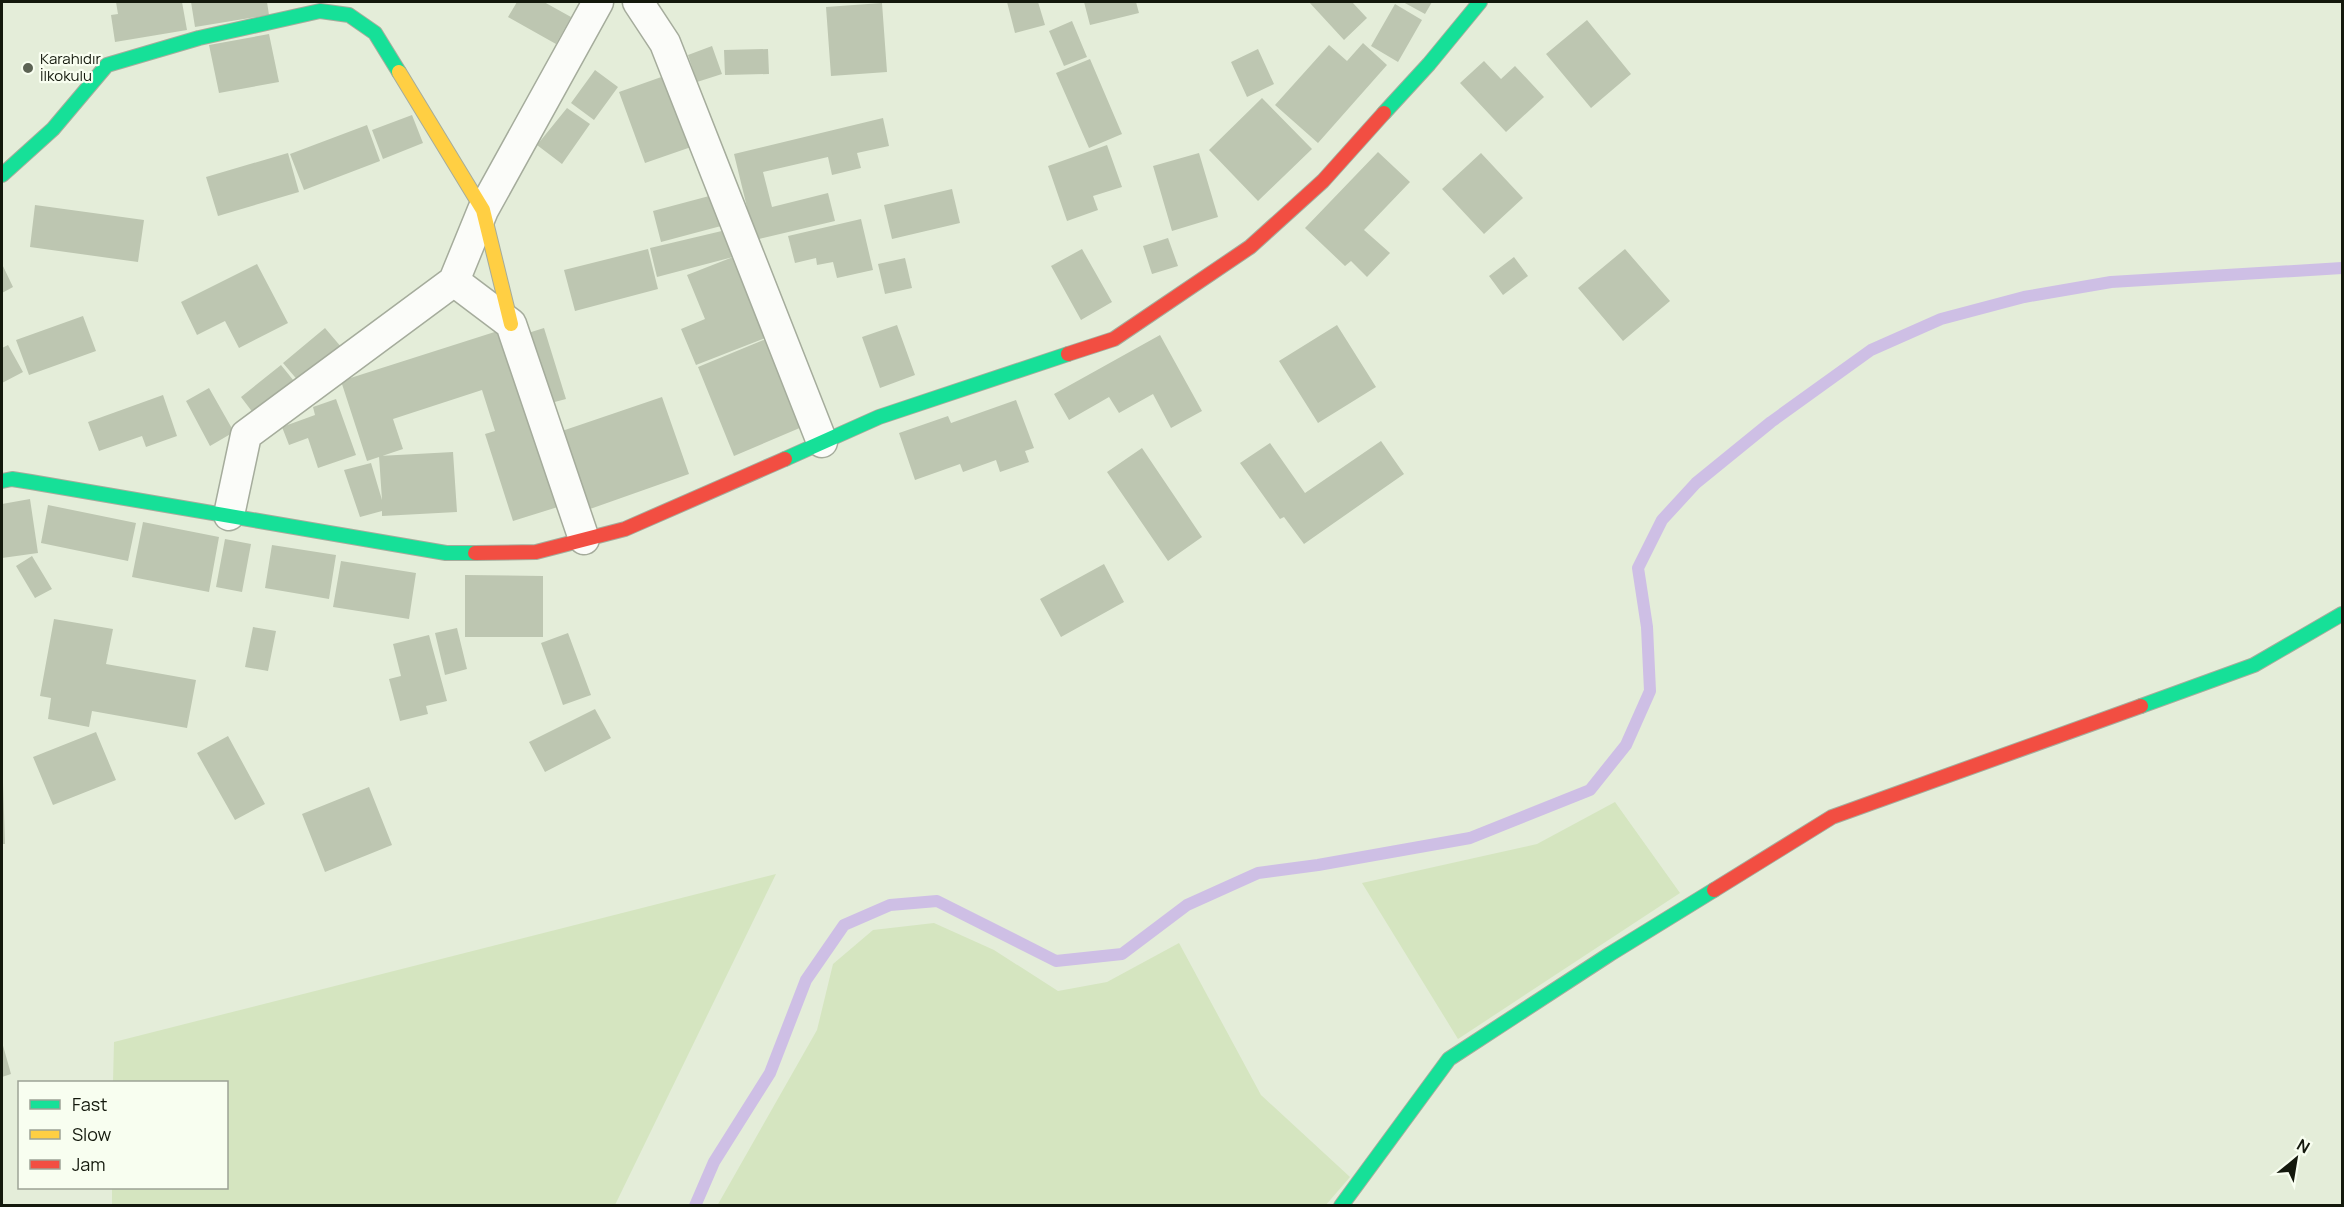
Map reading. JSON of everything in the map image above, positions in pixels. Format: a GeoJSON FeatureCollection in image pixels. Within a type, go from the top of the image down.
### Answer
{"type":"FeatureCollection","features":[{"type":"Feature","properties":{"kind":"street"},"geometry":{"type":"LineString","coordinates":[[229,515],[246,435],[454,281],[483,210],[598,2]]}},
{"type":"Feature","properties":{"kind":"street"},"geometry":{"type":"LineString","coordinates":[[638,2],[665,43],[822,442]]}},
{"type":"Feature","properties":{"kind":"street"},"geometry":{"type":"LineString","coordinates":[[2,481],[21,481],[446,553],[536,552],[626,529],[879,417],[1114,339],[1250,247],[1323,181],[1429,64],[1480,2]]}},
{"type":"Feature","properties":{"kind":"street"},"geometry":{"type":"LineString","coordinates":[[2,175],[53,129],[107,65],[200,38],[280,11],[320,11],[350,15],[375,33],[483,210],[511,324],[585,539]]}},
{"type":"Feature","properties":{"kind":"street"},"geometry":{"type":"LineString","coordinates":[[454,281],[511,324]]}},
{"type":"Feature","properties":{"kind":"street"},"geometry":{"type":"LineString","coordinates":[[1341,1206],[1449,1059],[1610,954],[1832,817],[2254,665],[2343,614]]}},
{"type":"Feature","properties":{"kind":"green space"},"geometry":{"type":"Polygon","coordinates":[[[1615,802],[1680,893],[1458,1039],[1362,883],[1537,844],[1615,802]]]}},
{"type":"Feature","properties":{"kind":"green space"},"geometry":{"type":"Polygon","coordinates":[[[776,874],[615,1205],[112,1205],[112,1189],[228,1189],[228,1081],[113,1081],[114,1042],[776,874]]]}},
{"type":"Feature","properties":{"kind":"green space"},"geometry":{"type":"Polygon","coordinates":[[[934,923],[994,950],[1058,991],[1107,982],[1179,943],[1261,1095],[1350,1177],[1325,1206],[717,1206],[817,1030],[833,964],[873,930],[934,923]]]}},
{"type":"Feature","properties":{"kind":"building"},"geometry":{"type":"Polygon","coordinates":[[[116,2],[182,2],[187,30],[115,42],[111,15],[118,14],[116,2]]]}},
{"type":"Feature","properties":{"kind":"building"},"geometry":{"type":"Polygon","coordinates":[[[191,2],[267,2],[269,15],[195,27],[191,2]]]}},
{"type":"Feature","properties":{"kind":"building"},"geometry":{"type":"Polygon","coordinates":[[[517,2],[544,2],[571,17],[556,44],[508,17],[517,2]]]}},
{"type":"Feature","properties":{"kind":"building"},"geometry":{"type":"Polygon","coordinates":[[[1007,2],[1038,2],[1045,25],[1015,33],[1007,2]]]}},
{"type":"Feature","properties":{"kind":"building"},"geometry":{"type":"Polygon","coordinates":[[[1084,2],[1136,2],[1139,13],[1090,25],[1084,2]]]}},
{"type":"Feature","properties":{"kind":"building"},"geometry":{"type":"Polygon","coordinates":[[[1309,2],[1352,2],[1367,18],[1344,40],[1309,2]]]}},
{"type":"Feature","properties":{"kind":"building"},"geometry":{"type":"Polygon","coordinates":[[[1403,2],[1432,2],[1425,14],[1403,2]]]}},
{"type":"Feature","properties":{"kind":"building"},"geometry":{"type":"Polygon","coordinates":[[[882,3],[887,72],[831,76],[826,7],[882,3]]]}},
{"type":"Feature","properties":{"kind":"building"},"geometry":{"type":"Polygon","coordinates":[[[1395,4],[1422,20],[1398,62],[1371,46],[1395,4]]]}},
{"type":"Feature","properties":{"kind":"building"},"geometry":{"type":"Polygon","coordinates":[[[1587,20],[1631,74],[1591,108],[1546,54],[1587,20]]]}},
{"type":"Feature","properties":{"kind":"building"},"geometry":{"type":"Polygon","coordinates":[[[1072,21],[1087,57],[1064,66],[1049,31],[1072,21]]]}},
{"type":"Feature","properties":{"kind":"building"},"geometry":{"type":"Polygon","coordinates":[[[269,34],[279,82],[219,93],[209,45],[269,34]]]}},
{"type":"Feature","properties":{"kind":"building"},"geometry":{"type":"Polygon","coordinates":[[[1363,43],[1387,65],[1318,143],[1275,105],[1329,45],[1347,61],[1363,43]]]}},
{"type":"Feature","properties":{"kind":"building"},"geometry":{"type":"Polygon","coordinates":[[[712,46],[722,74],[697,82],[688,55],[712,46]]]}},
{"type":"Feature","properties":{"kind":"building"},"geometry":{"type":"Polygon","coordinates":[[[768,49],[769,74],[725,75],[724,50],[768,49]]]}},
{"type":"Feature","properties":{"kind":"building"},"geometry":{"type":"Polygon","coordinates":[[[1258,49],[1274,84],[1247,97],[1231,62],[1258,49]]]}},
{"type":"Feature","properties":{"kind":"building"},"geometry":{"type":"Polygon","coordinates":[[[1090,59],[1122,134],[1089,148],[1056,73],[1090,59]]]}},
{"type":"Feature","properties":{"kind":"building"},"geometry":{"type":"Polygon","coordinates":[[[1484,61],[1501,79],[1515,66],[1544,97],[1506,132],[1460,83],[1484,61]]]}},
{"type":"Feature","properties":{"kind":"building"},"geometry":{"type":"Polygon","coordinates":[[[595,70],[618,87],[594,120],[571,103],[595,70]]]}},
{"type":"Feature","properties":{"kind":"building"},"geometry":{"type":"Polygon","coordinates":[[[667,75],[694,146],[645,163],[619,92],[667,75]]]}},
{"type":"Feature","properties":{"kind":"building"},"geometry":{"type":"Polygon","coordinates":[[[1262,98],[1312,149],[1258,201],[1209,150],[1262,98]]]}},
{"type":"Feature","properties":{"kind":"building"},"geometry":{"type":"Polygon","coordinates":[[[567,108],[590,124],[562,164],[537,145],[567,108]]]}},
{"type":"Feature","properties":{"kind":"building"},"geometry":{"type":"Polygon","coordinates":[[[412,115],[423,143],[383,159],[372,130],[412,115]]]}},
{"type":"Feature","properties":{"kind":"building"},"geometry":{"type":"Polygon","coordinates":[[[883,118],[889,146],[857,153],[861,168],[832,175],[828,157],[763,172],[772,207],[828,193],[835,221],[755,240],[734,154],[883,118]]]}},
{"type":"Feature","properties":{"kind":"building"},"geometry":{"type":"Polygon","coordinates":[[[367,125],[380,161],[304,190],[290,154],[367,125]]]}},
{"type":"Feature","properties":{"kind":"building"},"geometry":{"type":"Polygon","coordinates":[[[1107,145],[1122,187],[1093,196],[1098,210],[1067,221],[1048,166],[1107,145]]]}},
{"type":"Feature","properties":{"kind":"building"},"geometry":{"type":"Polygon","coordinates":[[[1378,152],[1410,182],[1364,230],[1390,253],[1367,277],[1351,261],[1345,266],[1305,228],[1378,152]]]}},
{"type":"Feature","properties":{"kind":"building"},"geometry":{"type":"Polygon","coordinates":[[[288,153],[299,192],[218,216],[206,177],[288,153]]]}},
{"type":"Feature","properties":{"kind":"building"},"geometry":{"type":"Polygon","coordinates":[[[1199,153],[1218,217],[1172,231],[1153,166],[1199,153]]]}},
{"type":"Feature","properties":{"kind":"building"},"geometry":{"type":"Polygon","coordinates":[[[1481,153],[1523,198],[1484,234],[1442,189],[1481,153]]]}},
{"type":"Feature","properties":{"kind":"building"},"geometry":{"type":"Polygon","coordinates":[[[952,189],[960,223],[892,239],[884,205],[952,189]]]}},
{"type":"Feature","properties":{"kind":"building"},"geometry":{"type":"Polygon","coordinates":[[[713,195],[721,226],[661,242],[653,211],[713,195]]]}},
{"type":"Feature","properties":{"kind":"building"},"geometry":{"type":"Polygon","coordinates":[[[35,205],[144,220],[138,262],[30,247],[35,205]]]}},
{"type":"Feature","properties":{"kind":"building"},"geometry":{"type":"Polygon","coordinates":[[[861,219],[873,270],[837,278],[833,262],[817,265],[816,258],[795,263],[788,236],[861,219]]]}},
{"type":"Feature","properties":{"kind":"building"},"geometry":{"type":"Polygon","coordinates":[[[726,230],[765,338],[696,365],[681,329],[705,319],[687,275],[733,257],[657,277],[650,248],[726,230]]]}},
{"type":"Feature","properties":{"kind":"building"},"geometry":{"type":"Polygon","coordinates":[[[1168,238],[1178,266],[1152,274],[1143,246],[1168,238]]]}},
{"type":"Feature","properties":{"kind":"building"},"geometry":{"type":"Polygon","coordinates":[[[648,249],[658,289],[575,311],[564,270],[648,249]]]}},
{"type":"Feature","properties":{"kind":"building"},"geometry":{"type":"Polygon","coordinates":[[[1082,249],[1112,302],[1081,320],[1051,266],[1082,249]]]}},
{"type":"Feature","properties":{"kind":"building"},"geometry":{"type":"Polygon","coordinates":[[[1625,249],[1670,301],[1623,341],[1578,288],[1625,249]]]}},
{"type":"Feature","properties":{"kind":"building"},"geometry":{"type":"Polygon","coordinates":[[[1514,257],[1528,276],[1503,295],[1489,276],[1514,257]]]}},
{"type":"Feature","properties":{"kind":"building"},"geometry":{"type":"Polygon","coordinates":[[[905,258],[912,288],[885,294],[878,264],[905,258]]]}},
{"type":"Feature","properties":{"kind":"building"},"geometry":{"type":"Polygon","coordinates":[[[2,264],[13,287],[2,293],[2,264]]]}},
{"type":"Feature","properties":{"kind":"building"},"geometry":{"type":"Polygon","coordinates":[[[257,264],[288,323],[239,348],[225,321],[197,335],[181,302],[257,264]]]}},
{"type":"Feature","properties":{"kind":"building"},"geometry":{"type":"Polygon","coordinates":[[[83,316],[96,351],[29,375],[16,340],[83,316]]]}},
{"type":"Feature","properties":{"kind":"building"},"geometry":{"type":"Polygon","coordinates":[[[897,325],[915,375],[880,388],[862,337],[897,325]]]}},
{"type":"Feature","properties":{"kind":"building"},"geometry":{"type":"Polygon","coordinates":[[[1337,325],[1376,387],[1318,423],[1279,361],[1337,325]]]}},
{"type":"Feature","properties":{"kind":"building"},"geometry":{"type":"Polygon","coordinates":[[[325,328],[342,348],[300,383],[283,363],[325,328]]]}},
{"type":"Feature","properties":{"kind":"building"},"geometry":{"type":"Polygon","coordinates":[[[544,328],[566,399],[547,404],[525,334],[544,328]]]}},
{"type":"Feature","properties":{"kind":"building"},"geometry":{"type":"Polygon","coordinates":[[[504,329],[561,506],[513,521],[485,434],[495,431],[482,390],[393,419],[403,449],[367,461],[341,381],[504,329]]]}},
{"type":"Feature","properties":{"kind":"building"},"geometry":{"type":"Polygon","coordinates":[[[1160,335],[1202,411],[1171,428],[1153,394],[1119,413],[1109,397],[1069,420],[1054,394],[1160,335]]]}},
{"type":"Feature","properties":{"kind":"building"},"geometry":{"type":"Polygon","coordinates":[[[766,339],[802,427],[734,456],[698,367],[766,339]]]}},
{"type":"Feature","properties":{"kind":"building"},"geometry":{"type":"Polygon","coordinates":[[[8,345],[23,372],[2,383],[2,348],[8,345]]]}},
{"type":"Feature","properties":{"kind":"building"},"geometry":{"type":"Polygon","coordinates":[[[281,365],[298,386],[257,418],[241,397],[281,365]]]}},
{"type":"Feature","properties":{"kind":"building"},"geometry":{"type":"Polygon","coordinates":[[[209,388],[234,432],[210,446],[186,401],[209,388]]]}},
{"type":"Feature","properties":{"kind":"building"},"geometry":{"type":"Polygon","coordinates":[[[163,395],[177,436],[146,447],[142,436],[99,451],[88,422],[163,395]]]}},
{"type":"Feature","properties":{"kind":"building"},"geometry":{"type":"Polygon","coordinates":[[[662,397],[689,474],[590,509],[562,431],[662,397]]]}},
{"type":"Feature","properties":{"kind":"building"},"geometry":{"type":"Polygon","coordinates":[[[336,399],[356,455],[318,468],[308,438],[289,445],[282,427],[315,415],[313,407],[336,399]]]}},
{"type":"Feature","properties":{"kind":"building"},"geometry":{"type":"Polygon","coordinates":[[[1016,400],[1034,448],[1025,451],[1029,462],[1000,472],[996,460],[963,472],[960,464],[915,480],[899,433],[948,416],[951,423],[1016,400]]]}},
{"type":"Feature","properties":{"kind":"building"},"geometry":{"type":"Polygon","coordinates":[[[1381,441],[1404,474],[1304,544],[1284,517],[1280,519],[1240,463],[1270,443],[1305,493],[1381,441]]]}},
{"type":"Feature","properties":{"kind":"building"},"geometry":{"type":"Polygon","coordinates":[[[1142,448],[1202,537],[1168,561],[1107,472],[1142,448]]]}},
{"type":"Feature","properties":{"kind":"building"},"geometry":{"type":"Polygon","coordinates":[[[453,452],[457,512],[382,516],[382,511],[360,517],[344,470],[371,463],[382,500],[379,456],[453,452]]]}},
{"type":"Feature","properties":{"kind":"building"},"geometry":{"type":"Polygon","coordinates":[[[30,499],[38,553],[2,558],[2,504],[30,499]]]}},
{"type":"Feature","properties":{"kind":"building"},"geometry":{"type":"Polygon","coordinates":[[[48,505],[136,523],[128,561],[41,543],[48,505]]]}},
{"type":"Feature","properties":{"kind":"building"},"geometry":{"type":"Polygon","coordinates":[[[143,522],[219,537],[209,592],[132,577],[143,522]]]}},
{"type":"Feature","properties":{"kind":"building"},"geometry":{"type":"Polygon","coordinates":[[[225,539],[251,544],[242,592],[216,587],[225,539]]]}},
{"type":"Feature","properties":{"kind":"building"},"geometry":{"type":"Polygon","coordinates":[[[272,545],[336,555],[329,599],[265,588],[272,545]]]}},
{"type":"Feature","properties":{"kind":"building"},"geometry":{"type":"Polygon","coordinates":[[[32,556],[52,589],[35,598],[16,566],[32,556]]]}},
{"type":"Feature","properties":{"kind":"building"},"geometry":{"type":"Polygon","coordinates":[[[341,561],[416,573],[409,619],[333,607],[341,561]]]}},
{"type":"Feature","properties":{"kind":"building"},"geometry":{"type":"Polygon","coordinates":[[[1104,564],[1124,602],[1061,637],[1040,599],[1104,564]]]}},
{"type":"Feature","properties":{"kind":"building"},"geometry":{"type":"Polygon","coordinates":[[[465,575],[543,576],[543,637],[465,637],[465,575]]]}},
{"type":"Feature","properties":{"kind":"building"},"geometry":{"type":"Polygon","coordinates":[[[54,619],[113,629],[106,664],[196,680],[187,728],[92,711],[89,727],[48,719],[51,698],[40,696],[54,619]]]}},
{"type":"Feature","properties":{"kind":"building"},"geometry":{"type":"Polygon","coordinates":[[[253,627],[276,631],[268,671],[245,667],[253,627]]]}},
{"type":"Feature","properties":{"kind":"building"},"geometry":{"type":"Polygon","coordinates":[[[457,628],[467,669],[445,675],[435,633],[457,628]]]}},
{"type":"Feature","properties":{"kind":"building"},"geometry":{"type":"Polygon","coordinates":[[[568,633],[591,695],[563,705],[541,643],[568,633]]]}},
{"type":"Feature","properties":{"kind":"building"},"geometry":{"type":"Polygon","coordinates":[[[429,635],[447,701],[426,706],[428,714],[400,721],[389,679],[401,676],[393,644],[429,635]]]}},
{"type":"Feature","properties":{"kind":"building"},"geometry":{"type":"Polygon","coordinates":[[[595,709],[611,738],[545,772],[529,742],[595,709]]]}},
{"type":"Feature","properties":{"kind":"building"},"geometry":{"type":"Polygon","coordinates":[[[96,732],[116,780],[53,805],[33,757],[96,732]]]}},
{"type":"Feature","properties":{"kind":"building"},"geometry":{"type":"Polygon","coordinates":[[[228,736],[265,804],[235,820],[197,753],[228,736]]]}},
{"type":"Feature","properties":{"kind":"building"},"geometry":{"type":"Polygon","coordinates":[[[3,783],[5,844],[2,844],[3,783]]]}},
{"type":"Feature","properties":{"kind":"building"},"geometry":{"type":"Polygon","coordinates":[[[369,787],[392,845],[325,872],[302,814],[369,787]]]}},
{"type":"Feature","properties":{"kind":"building"},"geometry":{"type":"Polygon","coordinates":[[[2,1042],[11,1074],[2,1077],[2,1042]]]}},
{"type":"Feature","properties":{"kind":"waterway"},"geometry":{"type":"LineString","coordinates":[[695,1206],[714,1162],[770,1073],[806,980],[844,925],[890,905],[937,901],[1056,961],[1122,954],[1187,905],[1258,873],[1318,865],[1470,838],[1590,790],[1626,745],[1650,691],[1647,627],[1638,568],[1662,520],[1696,483],[1771,422],[1871,350],[1941,319],[2024,297],[2111,282],[2342,268]]}},
{"type":"Feature","properties":{"kind":"traffic: fast"},"geometry":{"type":"LineString","coordinates":[[1384,113],[1429,64],[1480,2]]}},
{"type":"Feature","properties":{"kind":"traffic: fast"},"geometry":{"type":"LineString","coordinates":[[2,175],[53,129],[107,65],[199,38],[320,11],[349,15],[375,33],[399,72]]}},
{"type":"Feature","properties":{"kind":"traffic: fast"},"geometry":{"type":"LineString","coordinates":[[785,459],[879,417],[1068,354]]}},
{"type":"Feature","properties":{"kind":"traffic: fast"},"geometry":{"type":"LineString","coordinates":[[2,481],[12,479],[31,482],[446,553],[475,553]]}},
{"type":"Feature","properties":{"kind":"traffic: fast"},"geometry":{"type":"LineString","coordinates":[[2141,706],[2254,665],[2342,614]]}},
{"type":"Feature","properties":{"kind":"traffic: fast"},"geometry":{"type":"LineString","coordinates":[[1341,1206],[1449,1059],[1610,954],[1714,890]]}},
{"type":"Feature","properties":{"kind":"traffic: slow"},"geometry":{"type":"LineString","coordinates":[[399,72],[483,210],[511,324]]}},
{"type":"Feature","properties":{"kind":"traffic: jam"},"geometry":{"type":"LineString","coordinates":[[1068,354],[1114,339],[1250,247],[1323,181],[1384,113]]}},
{"type":"Feature","properties":{"kind":"traffic: jam"},"geometry":{"type":"LineString","coordinates":[[475,553],[536,552],[625,529],[785,459]]}},
{"type":"Feature","properties":{"kind":"traffic: jam"},"geometry":{"type":"LineString","coordinates":[[1714,890],[1832,817],[2141,706]]}},
{"type":"Feature","properties":{"kind":"place","name":"Karahıdır İlkokulu"},"geometry":{"type":"Point","coordinates":[28,68]}}]}
